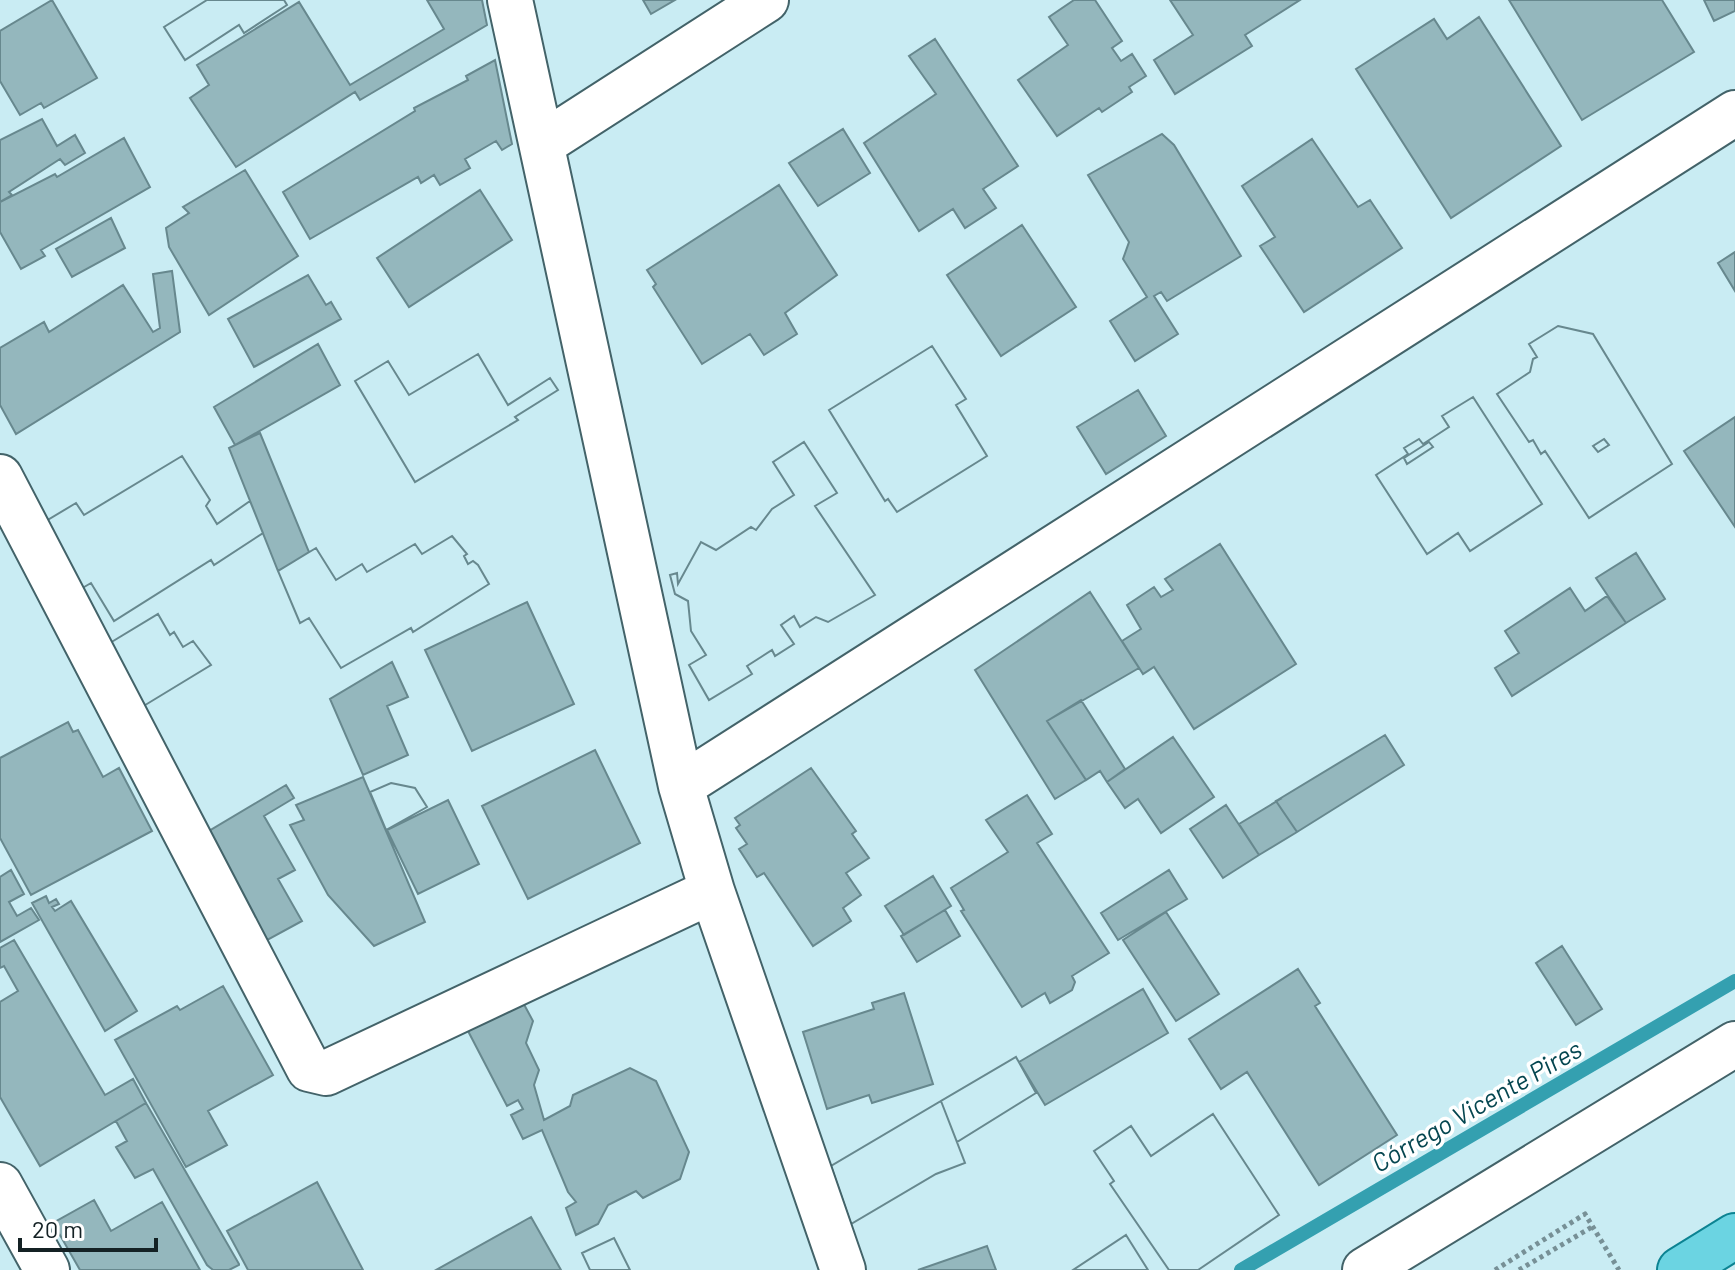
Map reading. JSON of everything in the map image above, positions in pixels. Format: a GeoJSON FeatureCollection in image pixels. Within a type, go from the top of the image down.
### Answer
{"type":"FeatureCollection","features":[{"type":"Feature","properties":{"kind":"main road"},"geometry":{"type":"LineString","coordinates":[[1680,1270],[1735,1236]]}},
{"type":"Feature","properties":{"kind":"street"},"geometry":{"type":"LineString","coordinates":[[510,0],[681,786],[712,891],[843,1270]]}},
{"type":"Feature","properties":{"kind":"street"},"geometry":{"type":"LineString","coordinates":[[542,144],[766,0]]}},
{"type":"Feature","properties":{"kind":"street"},"geometry":{"type":"LineString","coordinates":[[681,786],[1735,113]]}},
{"type":"Feature","properties":{"kind":"street"},"geometry":{"type":"LineString","coordinates":[[0,477],[309,1069],[326,1073],[712,891]]}},
{"type":"Feature","properties":{"kind":"street"},"geometry":{"type":"LineString","coordinates":[[1365,1270],[1735,1044]]}},
{"type":"Feature","properties":{"kind":"street"},"geometry":{"type":"LineString","coordinates":[[0,1185],[47,1270]]}},
{"type":"Feature","properties":{"kind":"path"},"geometry":{"type":"LineString","coordinates":[[1495,1270],[1585,1214],[1619,1270]]}},
{"type":"Feature","properties":{"kind":"path"},"geometry":{"type":"LineString","coordinates":[[1519,1270],[1592,1227]]}},
{"type":"Feature","properties":{"kind":"building"},"geometry":{"type":"Polygon","coordinates":[[[52,0],[97,78],[44,108],[41,103],[20,115],[0,81],[0,31],[52,0]]]}},
{"type":"Feature","properties":{"kind":"building"},"geometry":{"type":"Polygon","coordinates":[[[207,0],[284,0],[287,5],[244,33],[239,25],[185,60],[164,27],[207,0]]]}},
{"type":"Feature","properties":{"kind":"building"},"geometry":{"type":"Polygon","coordinates":[[[207,0],[284,0],[287,5],[244,33],[239,25],[185,60],[164,27],[207,0]]]}},
{"type":"Feature","properties":{"kind":"building"},"geometry":{"type":"Polygon","coordinates":[[[427,0],[482,0],[487,25],[360,100],[355,92],[236,167],[190,98],[209,85],[197,65],[299,2],[350,85],[444,29],[427,0]]]}},
{"type":"Feature","properties":{"kind":"building"},"geometry":{"type":"Polygon","coordinates":[[[643,0],[675,0],[651,14],[643,0]]]}},
{"type":"Feature","properties":{"kind":"building"},"geometry":{"type":"Polygon","coordinates":[[[1074,0],[1095,0],[1122,41],[1112,48],[1121,61],[1132,54],[1146,76],[1129,87],[1132,92],[1102,112],[1099,108],[1057,136],[1018,80],[1068,45],[1049,17],[1074,0]]]}},
{"type":"Feature","properties":{"kind":"building"},"geometry":{"type":"Polygon","coordinates":[[[1170,0],[1300,0],[1245,35],[1252,46],[1175,94],[1154,60],[1193,35],[1170,0]]]}},
{"type":"Feature","properties":{"kind":"building"},"geometry":{"type":"Polygon","coordinates":[[[1509,0],[1662,0],[1694,52],[1582,120],[1509,0]]]}},
{"type":"Feature","properties":{"kind":"building"},"geometry":{"type":"Polygon","coordinates":[[[1704,0],[1735,0],[1735,11],[1714,21],[1704,0]]]}},
{"type":"Feature","properties":{"kind":"building"},"geometry":{"type":"Polygon","coordinates":[[[1479,17],[1561,146],[1451,218],[1356,69],[1434,19],[1447,39],[1479,17]]]}},
{"type":"Feature","properties":{"kind":"building"},"geometry":{"type":"Polygon","coordinates":[[[935,39],[1018,166],[983,189],[996,208],[965,228],[953,209],[919,231],[864,143],[936,94],[909,56],[935,39]]]}},
{"type":"Feature","properties":{"kind":"building"},"geometry":{"type":"Polygon","coordinates":[[[495,60],[512,144],[502,150],[496,141],[465,159],[470,168],[440,185],[434,175],[421,183],[418,177],[310,239],[283,192],[415,111],[414,108],[468,80],[466,76],[495,60]]]}},
{"type":"Feature","properties":{"kind":"building"},"geometry":{"type":"Polygon","coordinates":[[[42,119],[57,146],[75,135],[85,153],[65,165],[60,159],[9,192],[12,195],[0,202],[0,140],[42,119]]]}},
{"type":"Feature","properties":{"kind":"building"},"geometry":{"type":"Polygon","coordinates":[[[843,129],[870,173],[818,206],[789,163],[843,129]]]}},
{"type":"Feature","properties":{"kind":"building"},"geometry":{"type":"Polygon","coordinates":[[[1162,134],[1174,145],[1241,256],[1167,301],[1161,292],[1154,296],[1178,334],[1135,361],[1110,321],[1147,297],[1123,259],[1129,242],[1088,175],[1162,134]]]}},
{"type":"Feature","properties":{"kind":"building"},"geometry":{"type":"Polygon","coordinates":[[[124,138],[150,187],[41,250],[45,256],[21,269],[0,232],[0,202],[55,174],[57,177],[124,138]]]}},
{"type":"Feature","properties":{"kind":"building"},"geometry":{"type":"Polygon","coordinates":[[[1312,139],[1358,207],[1370,200],[1402,248],[1304,312],[1260,246],[1275,237],[1242,186],[1312,139]]]}},
{"type":"Feature","properties":{"kind":"building"},"geometry":{"type":"Polygon","coordinates":[[[245,170],[298,256],[209,315],[169,247],[166,228],[189,213],[183,207],[245,170]]]}},
{"type":"Feature","properties":{"kind":"building"},"geometry":{"type":"Polygon","coordinates":[[[779,185],[837,275],[785,313],[797,334],[764,355],[750,334],[702,364],[653,287],[656,284],[647,270],[779,185]]]}},
{"type":"Feature","properties":{"kind":"building"},"geometry":{"type":"Polygon","coordinates":[[[480,190],[512,240],[409,307],[377,258],[480,190]]]}},
{"type":"Feature","properties":{"kind":"building"},"geometry":{"type":"Polygon","coordinates":[[[111,218],[125,248],[72,277],[56,249],[111,218]]]}},
{"type":"Feature","properties":{"kind":"building"},"geometry":{"type":"Polygon","coordinates":[[[1022,225],[1076,307],[1001,356],[947,275],[1022,225]]]}},
{"type":"Feature","properties":{"kind":"building"},"geometry":{"type":"Polygon","coordinates":[[[1735,252],[1735,291],[1718,263],[1735,252]]]}},
{"type":"Feature","properties":{"kind":"building"},"geometry":{"type":"Polygon","coordinates":[[[172,271],[180,332],[16,434],[0,405],[0,348],[44,322],[49,332],[123,285],[153,332],[160,328],[153,274],[172,271]]]}},
{"type":"Feature","properties":{"kind":"building"},"geometry":{"type":"Polygon","coordinates":[[[308,275],[326,305],[331,302],[341,319],[254,367],[228,319],[308,275]]]}},
{"type":"Feature","properties":{"kind":"building"},"geometry":{"type":"Polygon","coordinates":[[[1558,326],[1593,334],[1672,464],[1589,518],[1545,451],[1541,454],[1533,440],[1529,442],[1497,394],[1530,372],[1533,359],[1537,357],[1529,344],[1558,326]],[[1604,439],[1593,446],[1598,452],[1609,445],[1604,439]]]}},
{"type":"Feature","properties":{"kind":"building"},"geometry":{"type":"Polygon","coordinates":[[[1558,326],[1593,334],[1672,464],[1589,518],[1545,451],[1541,454],[1533,440],[1529,442],[1497,394],[1530,372],[1533,359],[1537,357],[1529,344],[1558,326]],[[1604,439],[1593,446],[1598,452],[1609,445],[1604,439]]]}},
{"type":"Feature","properties":{"kind":"building"},"geometry":{"type":"Polygon","coordinates":[[[318,344],[340,385],[235,445],[214,407],[318,344]]]}},
{"type":"Feature","properties":{"kind":"building"},"geometry":{"type":"Polygon","coordinates":[[[932,346],[966,399],[956,405],[987,456],[897,512],[888,499],[885,501],[829,410],[932,346]]]}},
{"type":"Feature","properties":{"kind":"building"},"geometry":{"type":"Polygon","coordinates":[[[932,346],[966,399],[956,405],[987,456],[897,512],[888,499],[885,501],[829,410],[932,346]]]}},
{"type":"Feature","properties":{"kind":"building"},"geometry":{"type":"Polygon","coordinates":[[[478,354],[508,405],[550,378],[558,390],[515,417],[518,420],[415,482],[355,381],[388,361],[409,395],[478,354]]]}},
{"type":"Feature","properties":{"kind":"building"},"geometry":{"type":"Polygon","coordinates":[[[478,354],[508,405],[550,378],[558,390],[515,417],[518,420],[415,482],[355,381],[388,361],[409,395],[478,354]]]}},
{"type":"Feature","properties":{"kind":"building"},"geometry":{"type":"Polygon","coordinates":[[[1138,390],[1166,436],[1106,474],[1077,427],[1138,390]]]}},
{"type":"Feature","properties":{"kind":"building"},"geometry":{"type":"Polygon","coordinates":[[[1473,397],[1542,504],[1470,551],[1458,533],[1427,554],[1376,475],[1408,454],[1404,448],[1419,439],[1423,444],[1449,427],[1442,416],[1473,397]],[[1429,442],[1404,458],[1407,464],[1433,447],[1429,442]]]}},
{"type":"Feature","properties":{"kind":"building"},"geometry":{"type":"Polygon","coordinates":[[[1473,397],[1542,504],[1470,551],[1458,533],[1427,554],[1376,475],[1408,454],[1404,448],[1419,439],[1423,444],[1449,427],[1442,416],[1473,397]],[[1429,442],[1404,458],[1407,464],[1433,447],[1429,442]]]}},
{"type":"Feature","properties":{"kind":"building"},"geometry":{"type":"Polygon","coordinates":[[[1735,417],[1735,527],[1684,451],[1735,417]]]}},
{"type":"Feature","properties":{"kind":"building"},"geometry":{"type":"Polygon","coordinates":[[[260,433],[309,552],[278,571],[229,448],[260,433]]]}},
{"type":"Feature","properties":{"kind":"building"},"geometry":{"type":"Polygon","coordinates":[[[804,442],[837,493],[815,506],[875,595],[828,622],[816,617],[800,627],[794,616],[781,625],[794,644],[775,656],[772,650],[747,666],[752,674],[709,700],[689,665],[706,655],[691,631],[688,601],[675,594],[670,575],[677,573],[678,584],[701,542],[716,550],[751,527],[756,530],[772,509],[794,495],[773,462],[804,442]]]}},
{"type":"Feature","properties":{"kind":"building"},"geometry":{"type":"Polygon","coordinates":[[[804,442],[837,493],[815,506],[875,595],[828,622],[816,617],[800,627],[794,616],[781,625],[794,644],[775,656],[772,650],[747,666],[752,674],[709,700],[689,665],[706,655],[691,631],[688,601],[675,594],[670,575],[677,573],[678,584],[701,542],[716,550],[751,527],[756,530],[772,509],[794,495],[773,462],[804,442]]]}},
{"type":"Feature","properties":{"kind":"building"},"geometry":{"type":"Polygon","coordinates":[[[182,456],[210,500],[206,506],[217,524],[250,501],[263,533],[214,565],[211,560],[114,621],[91,583],[79,590],[31,530],[76,503],[84,515],[182,456]]]}},
{"type":"Feature","properties":{"kind":"building"},"geometry":{"type":"Polygon","coordinates":[[[182,456],[210,500],[206,506],[217,524],[250,501],[263,533],[214,565],[211,560],[114,621],[91,583],[79,590],[31,530],[76,503],[84,515],[182,456]]]}},
{"type":"Feature","properties":{"kind":"building"},"geometry":{"type":"Polygon","coordinates":[[[452,536],[467,554],[464,556],[468,564],[473,561],[478,565],[489,584],[413,632],[411,628],[341,668],[309,618],[300,623],[278,571],[316,548],[336,580],[362,564],[367,572],[415,544],[422,554],[452,536]]]}},
{"type":"Feature","properties":{"kind":"building"},"geometry":{"type":"Polygon","coordinates":[[[452,536],[467,554],[464,556],[468,564],[473,561],[478,565],[489,584],[413,632],[411,628],[341,668],[309,618],[300,623],[278,571],[316,548],[336,580],[362,564],[367,572],[415,544],[422,554],[452,536]]]}},
{"type":"Feature","properties":{"kind":"building"},"geometry":{"type":"Polygon","coordinates":[[[1220,544],[1296,664],[1194,729],[1154,667],[1143,674],[1122,641],[1141,629],[1127,605],[1154,587],[1161,597],[1173,590],[1165,579],[1220,544]]]}},
{"type":"Feature","properties":{"kind":"building"},"geometry":{"type":"Polygon","coordinates":[[[1636,553],[1665,599],[1626,623],[1596,578],[1636,553]]]}},
{"type":"Feature","properties":{"kind":"building"},"geometry":{"type":"Polygon","coordinates":[[[1570,588],[1585,611],[1607,596],[1626,623],[1512,696],[1495,668],[1519,653],[1505,631],[1570,588]]]}},
{"type":"Feature","properties":{"kind":"building"},"geometry":{"type":"Polygon","coordinates":[[[1090,592],[1139,668],[1047,721],[1086,780],[1055,799],[975,670],[1090,592]]]}},
{"type":"Feature","properties":{"kind":"building"},"geometry":{"type":"Polygon","coordinates":[[[527,602],[574,704],[472,751],[425,650],[527,602]]]}},
{"type":"Feature","properties":{"kind":"building"},"geometry":{"type":"Polygon","coordinates":[[[158,614],[170,635],[174,632],[183,647],[193,641],[211,665],[137,710],[100,649],[158,614]]]}},
{"type":"Feature","properties":{"kind":"building"},"geometry":{"type":"Polygon","coordinates":[[[158,614],[170,635],[174,632],[183,647],[193,641],[211,665],[137,710],[100,649],[158,614]]]}},
{"type":"Feature","properties":{"kind":"building"},"geometry":{"type":"Polygon","coordinates":[[[392,662],[408,697],[387,706],[408,755],[363,775],[330,699],[392,662]]]}},
{"type":"Feature","properties":{"kind":"building"},"geometry":{"type":"Polygon","coordinates":[[[1081,700],[1125,769],[1107,782],[1100,771],[1086,780],[1047,721],[1081,700]]]}},
{"type":"Feature","properties":{"kind":"building"},"geometry":{"type":"Polygon","coordinates":[[[68,722],[73,732],[78,730],[103,777],[119,768],[152,831],[31,895],[0,838],[0,758],[68,722]]]}},
{"type":"Feature","properties":{"kind":"building"},"geometry":{"type":"Polygon","coordinates":[[[1385,735],[1404,765],[1297,832],[1276,801],[1385,735]]]}},
{"type":"Feature","properties":{"kind":"building"},"geometry":{"type":"Polygon","coordinates":[[[1173,737],[1214,797],[1161,833],[1138,799],[1125,808],[1107,782],[1173,737]]]}},
{"type":"Feature","properties":{"kind":"building"},"geometry":{"type":"Polygon","coordinates":[[[595,750],[640,843],[528,899],[482,806],[595,750]]]}},
{"type":"Feature","properties":{"kind":"building"},"geometry":{"type":"Polygon","coordinates":[[[811,768],[856,831],[852,834],[869,858],[846,873],[861,895],[843,908],[851,921],[813,946],[764,873],[757,877],[739,849],[747,844],[736,828],[740,825],[735,818],[811,768]]]}},
{"type":"Feature","properties":{"kind":"building"},"geometry":{"type":"Polygon","coordinates":[[[363,777],[425,922],[374,946],[328,895],[290,825],[304,820],[296,805],[363,777]]]}},
{"type":"Feature","properties":{"kind":"building"},"geometry":{"type":"Polygon","coordinates":[[[391,783],[415,788],[427,807],[386,830],[370,792],[391,783]]]}},
{"type":"Feature","properties":{"kind":"building"},"geometry":{"type":"Polygon","coordinates":[[[391,783],[415,788],[427,807],[386,830],[370,792],[391,783]]]}},
{"type":"Feature","properties":{"kind":"building"},"geometry":{"type":"Polygon","coordinates":[[[286,785],[294,798],[264,816],[295,870],[278,879],[302,921],[260,944],[204,834],[286,785]]]}},
{"type":"Feature","properties":{"kind":"building"},"geometry":{"type":"Polygon","coordinates":[[[1027,795],[1052,834],[1037,843],[1109,953],[1072,976],[1075,982],[1072,990],[1050,1003],[1045,993],[1022,1007],[961,911],[964,910],[951,888],[1008,852],[986,820],[1027,795]]]}},
{"type":"Feature","properties":{"kind":"building"},"geometry":{"type":"Polygon","coordinates":[[[448,800],[479,864],[418,894],[387,830],[448,800]]]}},
{"type":"Feature","properties":{"kind":"building"},"geometry":{"type":"Polygon","coordinates":[[[1276,801],[1297,832],[1259,855],[1239,824],[1276,801]]]}},
{"type":"Feature","properties":{"kind":"building"},"geometry":{"type":"Polygon","coordinates":[[[1226,805],[1259,855],[1223,878],[1190,829],[1226,805]]]}},
{"type":"Feature","properties":{"kind":"building"},"geometry":{"type":"Polygon","coordinates":[[[11,870],[24,894],[9,902],[17,916],[31,908],[39,920],[0,942],[0,877],[11,870]]]}},
{"type":"Feature","properties":{"kind":"building"},"geometry":{"type":"Polygon","coordinates":[[[1169,870],[1187,899],[1118,940],[1101,913],[1169,870]]]}},
{"type":"Feature","properties":{"kind":"building"},"geometry":{"type":"Polygon","coordinates":[[[933,876],[951,906],[904,935],[885,906],[933,876]]]}},
{"type":"Feature","properties":{"kind":"building"},"geometry":{"type":"Polygon","coordinates":[[[46,896],[49,903],[56,899],[59,904],[52,907],[55,911],[71,901],[137,1011],[105,1031],[32,903],[46,896]]]}},
{"type":"Feature","properties":{"kind":"building"},"geometry":{"type":"Polygon","coordinates":[[[945,910],[960,936],[917,962],[901,936],[945,910]]]}},
{"type":"Feature","properties":{"kind":"building"},"geometry":{"type":"Polygon","coordinates":[[[1166,912],[1219,994],[1176,1021],[1123,940],[1166,912]]]}},
{"type":"Feature","properties":{"kind":"building"},"geometry":{"type":"Polygon","coordinates":[[[14,940],[105,1095],[133,1079],[146,1103],[40,1166],[0,1097],[0,1002],[18,991],[4,966],[0,968],[0,948],[14,940]]]}},
{"type":"Feature","properties":{"kind":"building"},"geometry":{"type":"Polygon","coordinates":[[[1562,946],[1602,1009],[1576,1025],[1536,963],[1562,946]]]}},
{"type":"Feature","properties":{"kind":"building"},"geometry":{"type":"Polygon","coordinates":[[[1298,969],[1320,1003],[1315,1006],[1397,1135],[1319,1185],[1247,1072],[1221,1089],[1189,1039],[1298,969]]]}},
{"type":"Feature","properties":{"kind":"building"},"geometry":{"type":"Polygon","coordinates":[[[223,986],[273,1075],[208,1111],[227,1145],[186,1167],[115,1040],[177,1006],[180,1010],[223,986]]]}},
{"type":"Feature","properties":{"kind":"building"},"geometry":{"type":"Polygon","coordinates":[[[1143,989],[1168,1033],[1045,1105],[1019,1062],[1143,989]]]}},
{"type":"Feature","properties":{"kind":"building"},"geometry":{"type":"Polygon","coordinates":[[[904,993],[933,1084],[872,1103],[869,1095],[827,1109],[803,1032],[874,1009],[872,1003],[904,993]]]}},
{"type":"Feature","properties":{"kind":"building"},"geometry":{"type":"Polygon","coordinates":[[[520,997],[533,1021],[526,1043],[539,1070],[534,1085],[544,1120],[570,1106],[573,1095],[630,1068],[656,1081],[689,1152],[680,1179],[643,1198],[636,1191],[608,1205],[598,1224],[576,1235],[566,1208],[576,1202],[568,1192],[542,1130],[523,1139],[511,1115],[523,1109],[518,1100],[507,1106],[467,1029],[520,997]]]}},
{"type":"Feature","properties":{"kind":"building"},"geometry":{"type":"Polygon","coordinates":[[[1016,1057],[1036,1093],[957,1142],[941,1101],[1016,1057]]]}},
{"type":"Feature","properties":{"kind":"building"},"geometry":{"type":"Polygon","coordinates":[[[1016,1057],[1036,1093],[957,1142],[941,1101],[1016,1057]]]}},
{"type":"Feature","properties":{"kind":"building"},"geometry":{"type":"Polygon","coordinates":[[[941,1101],[965,1163],[936,1174],[851,1224],[831,1166],[941,1101]]]}},
{"type":"Feature","properties":{"kind":"building"},"geometry":{"type":"Polygon","coordinates":[[[941,1101],[965,1163],[936,1174],[851,1224],[831,1166],[941,1101]]]}},
{"type":"Feature","properties":{"kind":"building"},"geometry":{"type":"Polygon","coordinates":[[[146,1103],[239,1265],[229,1270],[213,1270],[207,1265],[153,1169],[135,1178],[116,1147],[127,1141],[116,1121],[146,1103]]]}},
{"type":"Feature","properties":{"kind":"building"},"geometry":{"type":"Polygon","coordinates":[[[1213,1114],[1279,1215],[1198,1270],[1169,1270],[1110,1184],[1114,1181],[1094,1151],[1131,1126],[1151,1156],[1213,1114]]]}},
{"type":"Feature","properties":{"kind":"building"},"geometry":{"type":"Polygon","coordinates":[[[1213,1114],[1279,1215],[1198,1270],[1169,1270],[1110,1184],[1114,1181],[1094,1151],[1131,1126],[1151,1156],[1213,1114]]]}},
{"type":"Feature","properties":{"kind":"building"},"geometry":{"type":"Polygon","coordinates":[[[317,1182],[363,1270],[248,1270],[227,1231],[317,1182]]]}},
{"type":"Feature","properties":{"kind":"building"},"geometry":{"type":"Polygon","coordinates":[[[94,1200],[111,1231],[162,1202],[200,1270],[80,1270],[53,1223],[94,1200]]]}},
{"type":"Feature","properties":{"kind":"building"},"geometry":{"type":"Polygon","coordinates":[[[531,1217],[561,1270],[436,1270],[531,1217]]]}},
{"type":"Feature","properties":{"kind":"building"},"geometry":{"type":"Polygon","coordinates":[[[1126,1235],[1148,1270],[1073,1270],[1126,1235]]]}},
{"type":"Feature","properties":{"kind":"building"},"geometry":{"type":"Polygon","coordinates":[[[1126,1235],[1148,1270],[1073,1270],[1126,1235]]]}},
{"type":"Feature","properties":{"kind":"building"},"geometry":{"type":"Polygon","coordinates":[[[614,1238],[630,1270],[590,1270],[582,1253],[614,1238]]]}},
{"type":"Feature","properties":{"kind":"building"},"geometry":{"type":"Polygon","coordinates":[[[614,1238],[630,1270],[590,1270],[582,1253],[614,1238]]]}},
{"type":"Feature","properties":{"kind":"building"},"geometry":{"type":"Polygon","coordinates":[[[987,1246],[996,1270],[918,1270],[987,1246]]]}},
{"type":"Feature","properties":{"kind":"waterway","name":"Córrego Vicente Pires"},"geometry":{"type":"LineString","coordinates":[[1241,1270],[1735,981]]}}]}
